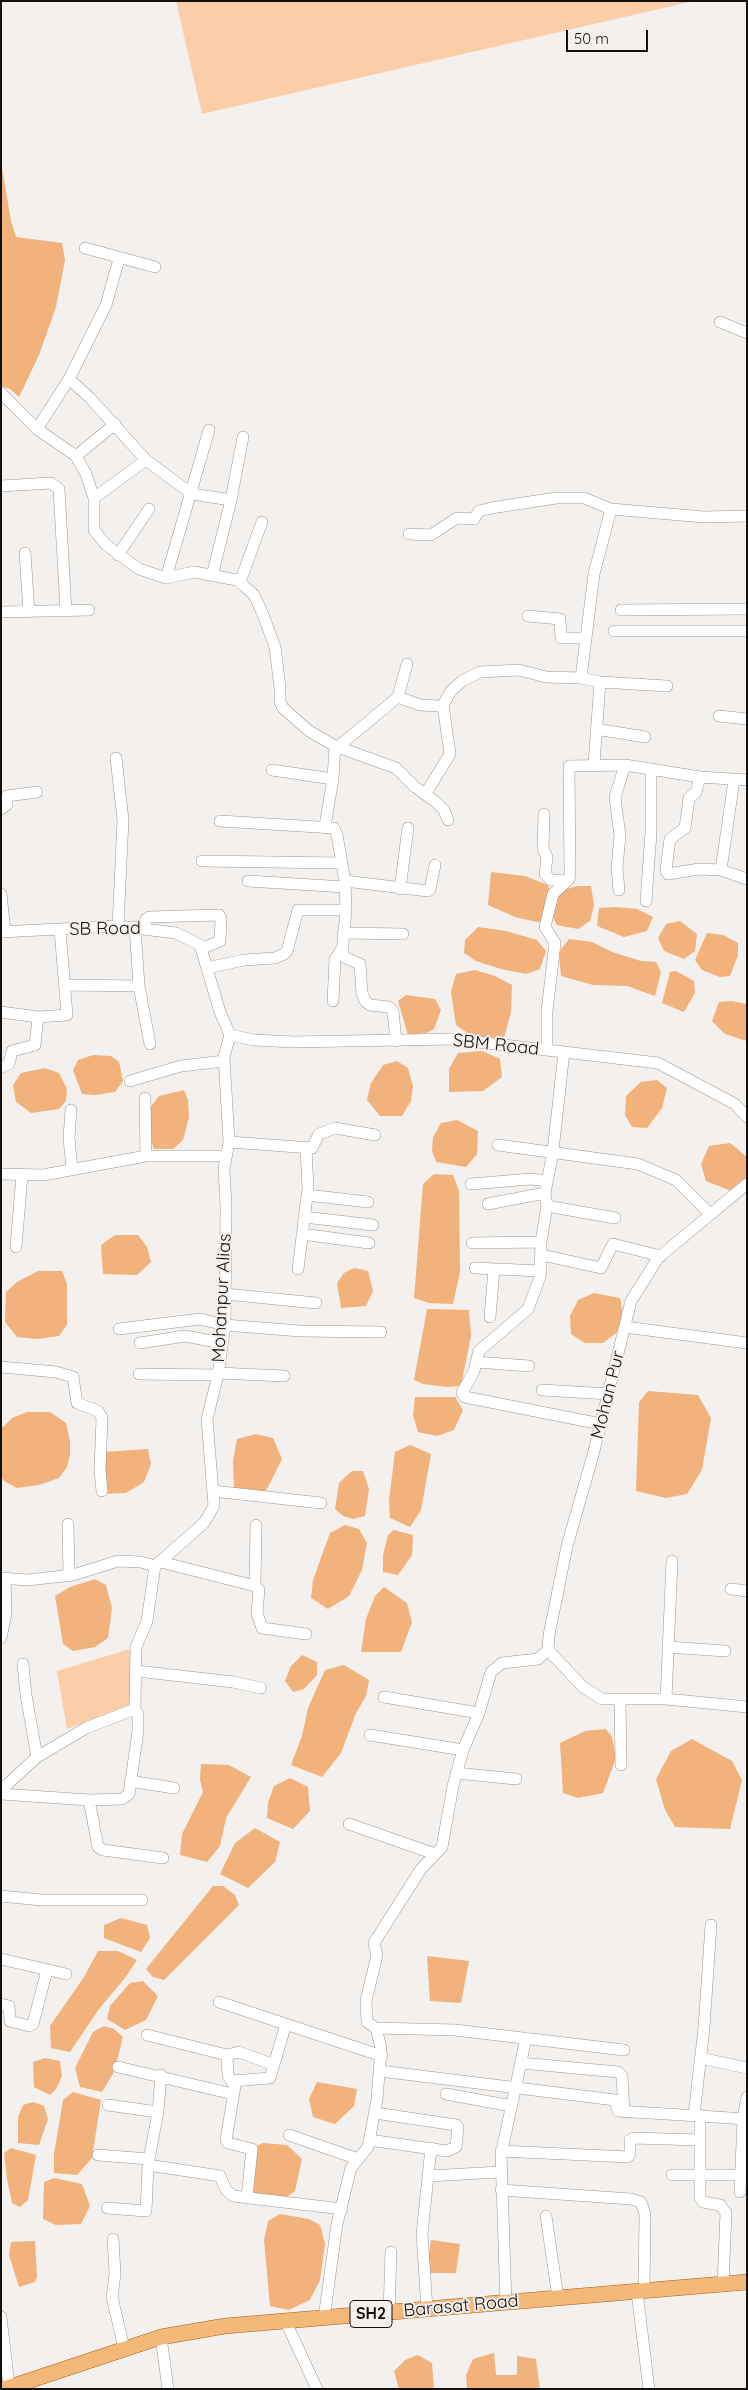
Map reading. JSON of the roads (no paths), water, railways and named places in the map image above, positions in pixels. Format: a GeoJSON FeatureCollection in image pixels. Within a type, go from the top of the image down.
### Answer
{"type":"FeatureCollection","features":[{"type":"Feature","properties":{"kind":"main road","name":"Barasat Road"},"geometry":{"type":"LineString","coordinates":[[6,2388],[161,2337],[225,2326],[747,2282]]}},
{"type":"Feature","properties":{"kind":"street"},"geometry":{"type":"LineString","coordinates":[[86,248],[119,259],[155,267]]}},
{"type":"Feature","properties":{"kind":"street"},"geometry":{"type":"LineString","coordinates":[[38,429],[70,379],[106,305],[119,259]]}},
{"type":"Feature","properties":{"kind":"street"},"geometry":{"type":"LineString","coordinates":[[720,322],[747,333]]}},
{"type":"Feature","properties":{"kind":"street"},"geometry":{"type":"LineString","coordinates":[[70,379],[115,424],[146,460],[192,494],[231,500]]}},
{"type":"Feature","properties":{"kind":"street"},"geometry":{"type":"LineString","coordinates":[[1,394],[38,429],[76,456],[86,474],[94,498],[96,535],[118,555],[139,569],[166,578],[194,572],[240,582],[254,594],[275,647],[280,702],[283,708],[309,731],[337,746],[396,768],[415,787],[426,793],[444,810],[448,820]]}},
{"type":"Feature","properties":{"kind":"street"},"geometry":{"type":"LineString","coordinates":[[76,456],[115,424]]}},
{"type":"Feature","properties":{"kind":"street"},"geometry":{"type":"LineString","coordinates":[[166,578],[192,494],[209,430]]}},
{"type":"Feature","properties":{"kind":"street"},"geometry":{"type":"LineString","coordinates":[[212,576],[231,500],[243,437]]}},
{"type":"Feature","properties":{"kind":"street"},"geometry":{"type":"LineString","coordinates":[[94,498],[146,460]]}},
{"type":"Feature","properties":{"kind":"street"},"geometry":{"type":"LineString","coordinates":[[1,486],[51,483],[59,489],[66,611]]}},
{"type":"Feature","properties":{"kind":"street"},"geometry":{"type":"LineString","coordinates":[[409,534],[431,535],[457,518],[474,519],[479,511],[556,498],[584,498],[611,510],[704,517],[747,516]]}},
{"type":"Feature","properties":{"kind":"street"},"geometry":{"type":"LineString","coordinates":[[118,555],[148,509]]}},
{"type":"Feature","properties":{"kind":"street"},"geometry":{"type":"LineString","coordinates":[[581,678],[594,574],[611,510]]}},
{"type":"Feature","properties":{"kind":"street"},"geometry":{"type":"LineString","coordinates":[[240,582],[262,522]]}},
{"type":"Feature","properties":{"kind":"street"},"geometry":{"type":"LineString","coordinates":[[25,553],[30,612]]}},
{"type":"Feature","properties":{"kind":"street"},"geometry":{"type":"LineString","coordinates":[[621,610],[747,609]]}},
{"type":"Feature","properties":{"kind":"street"},"geometry":{"type":"LineString","coordinates":[[1,612],[89,610]]}},
{"type":"Feature","properties":{"kind":"street"},"geometry":{"type":"LineString","coordinates":[[528,616],[560,619],[561,638],[586,638]]}},
{"type":"Feature","properties":{"kind":"street"},"geometry":{"type":"LineString","coordinates":[[614,630],[747,631]]}},
{"type":"Feature","properties":{"kind":"street"},"geometry":{"type":"LineString","coordinates":[[325,826],[337,746],[398,697],[407,664]]}},
{"type":"Feature","properties":{"kind":"street"},"geometry":{"type":"LineString","coordinates":[[426,793],[450,754],[443,705],[451,691],[462,681],[480,672],[519,670],[546,677],[581,678],[600,682],[667,686]]}},
{"type":"Feature","properties":{"kind":"street"},"geometry":{"type":"LineString","coordinates":[[594,764],[600,682]]}},
{"type":"Feature","properties":{"kind":"street"},"geometry":{"type":"LineString","coordinates":[[398,697],[420,704],[443,705]]}},
{"type":"Feature","properties":{"kind":"street"},"geometry":{"type":"LineString","coordinates":[[719,716],[747,719]]}},
{"type":"Feature","properties":{"kind":"street"},"geometry":{"type":"LineString","coordinates":[[596,729],[645,737]]}},
{"type":"Feature","properties":{"kind":"street"},"geometry":{"type":"LineString","coordinates":[[116,758],[123,820],[118,926]]}},
{"type":"Feature","properties":{"kind":"street"},"geometry":{"type":"LineString","coordinates":[[619,890],[616,867],[620,836],[615,797],[625,764]]}},
{"type":"Feature","properties":{"kind":"street"},"geometry":{"type":"LineString","coordinates":[[547,1050],[547,1010],[555,943],[545,927],[553,894],[566,882],[570,874],[568,769],[571,765],[625,764],[700,777],[747,780]]}},
{"type":"Feature","properties":{"kind":"street"},"geometry":{"type":"LineString","coordinates":[[646,901],[651,832],[651,769]]}},
{"type":"Feature","properties":{"kind":"street"},"geometry":{"type":"LineString","coordinates":[[272,770],[333,779]]}},
{"type":"Feature","properties":{"kind":"street"},"geometry":{"type":"LineString","coordinates":[[700,777],[696,792],[689,798],[685,828],[670,839],[666,870],[668,874],[699,869],[721,870],[747,879]]}},
{"type":"Feature","properties":{"kind":"street"},"geometry":{"type":"LineString","coordinates":[[721,870],[734,780]]}},
{"type":"Feature","properties":{"kind":"street"},"geometry":{"type":"LineString","coordinates":[[1,809],[6,806],[7,796],[38,792]]}},
{"type":"Feature","properties":{"kind":"street"},"geometry":{"type":"LineString","coordinates":[[544,814],[543,849],[547,857],[545,874],[552,880],[566,882]]}},
{"type":"Feature","properties":{"kind":"street"},"geometry":{"type":"LineString","coordinates":[[220,821],[334,828],[337,835],[345,884],[346,910],[342,946],[344,956],[360,964],[362,993],[365,1002],[370,1005],[389,1007],[392,1011],[396,1041]]}},
{"type":"Feature","properties":{"kind":"street"},"geometry":{"type":"LineString","coordinates":[[400,889],[408,828]]}},
{"type":"Feature","properties":{"kind":"street"},"geometry":{"type":"LineString","coordinates":[[202,860],[341,863]]}},
{"type":"Feature","properties":{"kind":"street"},"geometry":{"type":"LineString","coordinates":[[248,881],[430,889],[434,865]]}},
{"type":"Feature","properties":{"kind":"street"},"geometry":{"type":"LineString","coordinates":[[1,894],[3,932]]}},
{"type":"Feature","properties":{"kind":"street"},"geometry":{"type":"LineString","coordinates":[[207,968],[244,960],[282,956],[287,951],[298,910],[346,910]]}},
{"type":"Feature","properties":{"kind":"street"},"geometry":{"type":"LineString","coordinates":[[150,1044],[139,986],[140,927],[149,917],[219,915],[221,919],[220,941],[201,949],[220,1012],[230,1035]]}},
{"type":"Feature","properties":{"kind":"street","name":"SB Road"},"geometry":{"type":"LineString","coordinates":[[3,932],[118,926],[140,927],[176,933],[200,945],[201,949]]}},
{"type":"Feature","properties":{"kind":"street"},"geometry":{"type":"LineString","coordinates":[[1,1012],[38,1017],[67,1015],[60,930]]}},
{"type":"Feature","properties":{"kind":"street"},"geometry":{"type":"LineString","coordinates":[[343,933],[403,934]]}},
{"type":"Feature","properties":{"kind":"street"},"geometry":{"type":"LineString","coordinates":[[333,1001],[336,959],[342,946]]}},
{"type":"Feature","properties":{"kind":"street"},"geometry":{"type":"LineString","coordinates":[[65,985],[139,986]]}},
{"type":"Feature","properties":{"kind":"street"},"geometry":{"type":"LineString","coordinates":[[1,1067],[9,1064],[12,1051],[35,1045],[38,1017]]}},
{"type":"Feature","properties":{"kind":"street","name":"SBM Road"},"geometry":{"type":"LineString","coordinates":[[230,1035],[264,1041],[452,1039],[658,1063],[735,1104],[747,1117]]}},
{"type":"Feature","properties":{"kind":"street","name":"Mohanpur Alias"},"geometry":{"type":"LineString","coordinates":[[158,1564],[204,1523],[214,1506],[207,1419],[218,1374],[225,1325],[224,1169],[228,1142],[224,1061],[230,1035]]}},
{"type":"Feature","properties":{"kind":"street"},"geometry":{"type":"LineString","coordinates":[[564,1052],[553,1151],[544,1193],[547,1206],[541,1242],[541,1271],[528,1309],[479,1351],[474,1371],[463,1391],[465,1398],[601,1424]]}},
{"type":"Feature","properties":{"kind":"street"},"geometry":{"type":"LineString","coordinates":[[130,1081],[181,1066],[224,1061]]}},
{"type":"Feature","properties":{"kind":"street"},"geometry":{"type":"LineString","coordinates":[[145,1098],[146,1156]]}},
{"type":"Feature","properties":{"kind":"street"},"geometry":{"type":"LineString","coordinates":[[71,1110],[69,1138],[72,1169]]}},
{"type":"Feature","properties":{"kind":"street"},"geometry":{"type":"LineString","coordinates":[[228,1142],[312,1148],[319,1134],[335,1128],[375,1135]]}},
{"type":"Feature","properties":{"kind":"street"},"geometry":{"type":"LineString","coordinates":[[498,1145],[638,1164],[661,1172],[676,1180],[710,1214]]}},
{"type":"Feature","properties":{"kind":"street"},"geometry":{"type":"LineString","coordinates":[[298,1269],[307,1195],[306,1148]]}},
{"type":"Feature","properties":{"kind":"street"},"geometry":{"type":"LineString","coordinates":[[1,1174],[43,1175],[146,1156],[226,1156]]}},
{"type":"Feature","properties":{"kind":"street"},"geometry":{"type":"LineString","coordinates":[[16,1247],[22,1175]]}},
{"type":"Feature","properties":{"kind":"street"},"geometry":{"type":"LineString","coordinates":[[471,1184],[532,1179],[547,1181]]}},
{"type":"Feature","properties":{"kind":"street","name":"Mohan Pur"},"geometry":{"type":"LineString","coordinates":[[548,1650],[549,1636],[567,1546],[609,1394],[630,1302],[662,1256],[747,1184]]}},
{"type":"Feature","properties":{"kind":"street"},"geometry":{"type":"LineString","coordinates":[[488,1204],[544,1193]]}},
{"type":"Feature","properties":{"kind":"street"},"geometry":{"type":"LineString","coordinates":[[307,1195],[368,1202]]}},
{"type":"Feature","properties":{"kind":"street"},"geometry":{"type":"LineString","coordinates":[[547,1206],[615,1218]]}},
{"type":"Feature","properties":{"kind":"street"},"geometry":{"type":"LineString","coordinates":[[304,1217],[373,1225]]}},
{"type":"Feature","properties":{"kind":"street"},"geometry":{"type":"LineString","coordinates":[[302,1234],[369,1243]]}},
{"type":"Feature","properties":{"kind":"street"},"geometry":{"type":"LineString","coordinates":[[472,1243],[541,1242]]}},
{"type":"Feature","properties":{"kind":"street"},"geometry":{"type":"LineString","coordinates":[[542,1255],[601,1268],[613,1244],[662,1256]]}},
{"type":"Feature","properties":{"kind":"street"},"geometry":{"type":"LineString","coordinates":[[475,1268],[541,1271]]}},
{"type":"Feature","properties":{"kind":"street"},"geometry":{"type":"LineString","coordinates":[[490,1317],[494,1269]]}},
{"type":"Feature","properties":{"kind":"street"},"geometry":{"type":"LineString","coordinates":[[225,1294],[316,1303]]}},
{"type":"Feature","properties":{"kind":"street"},"geometry":{"type":"LineString","coordinates":[[119,1329],[200,1319],[225,1325],[300,1331],[381,1332]]}},
{"type":"Feature","properties":{"kind":"street"},"geometry":{"type":"LineString","coordinates":[[625,1327],[747,1343]]}},
{"type":"Feature","properties":{"kind":"street"},"geometry":{"type":"LineString","coordinates":[[140,1343],[185,1336],[222,1343]]}},
{"type":"Feature","properties":{"kind":"street"},"geometry":{"type":"LineString","coordinates":[[476,1362],[529,1366]]}},
{"type":"Feature","properties":{"kind":"street"},"geometry":{"type":"LineString","coordinates":[[1,1367],[56,1372],[73,1377],[76,1403],[98,1411],[102,1418],[100,1470],[102,1491]]}},
{"type":"Feature","properties":{"kind":"street"},"geometry":{"type":"LineString","coordinates":[[139,1374],[284,1376]]}},
{"type":"Feature","properties":{"kind":"street"},"geometry":{"type":"LineString","coordinates":[[542,1390],[609,1394]]}},
{"type":"Feature","properties":{"kind":"street"},"geometry":{"type":"LineString","coordinates":[[213,1491],[320,1503]]}},
{"type":"Feature","properties":{"kind":"street"},"geometry":{"type":"LineString","coordinates":[[68,1524],[69,1575]]}},
{"type":"Feature","properties":{"kind":"street"},"geometry":{"type":"LineString","coordinates":[[255,1586],[256,1525]]}},
{"type":"Feature","properties":{"kind":"street"},"geometry":{"type":"LineString","coordinates":[[1,1638],[6,1614],[3,1578],[27,1580],[69,1575],[118,1561],[158,1564],[255,1586],[259,1590],[257,1613],[262,1628],[306,1634]]}},
{"type":"Feature","properties":{"kind":"street"},"geometry":{"type":"LineString","coordinates":[[666,1699],[672,1562]]}},
{"type":"Feature","properties":{"kind":"street"},"geometry":{"type":"LineString","coordinates":[[1,1794],[89,1800],[127,1797],[138,1731],[138,1714],[135,1709],[136,1647],[147,1621],[158,1564]]}},
{"type":"Feature","properties":{"kind":"street"},"geometry":{"type":"LineString","coordinates":[[731,1589],[747,1591]]}},
{"type":"Feature","properties":{"kind":"street"},"geometry":{"type":"LineString","coordinates":[[668,1647],[725,1651]]}},
{"type":"Feature","properties":{"kind":"street"},"geometry":{"type":"LineString","coordinates":[[624,2050],[455,2030],[376,2028],[367,2022],[366,2001],[376,1955],[374,1943],[421,1869],[442,1847],[456,1774],[463,1750],[479,1713],[488,1676],[496,1665],[538,1659],[548,1650],[583,1687],[602,1699],[666,1699],[747,1707]]}},
{"type":"Feature","properties":{"kind":"street"},"geometry":{"type":"LineString","coordinates":[[24,1664],[26,1695],[37,1757]]}},
{"type":"Feature","properties":{"kind":"street"},"geometry":{"type":"LineString","coordinates":[[137,1670],[233,1682],[261,1688]]}},
{"type":"Feature","properties":{"kind":"street"},"geometry":{"type":"LineString","coordinates":[[384,1697],[479,1713]]}},
{"type":"Feature","properties":{"kind":"street"},"geometry":{"type":"LineString","coordinates":[[620,1700],[621,1765]]}},
{"type":"Feature","properties":{"kind":"street"},"geometry":{"type":"LineString","coordinates":[[1,1790],[37,1757],[86,1728],[135,1709]]}},
{"type":"Feature","properties":{"kind":"street"},"geometry":{"type":"LineString","coordinates":[[370,1734],[463,1750]]}},
{"type":"Feature","properties":{"kind":"street"},"geometry":{"type":"LineString","coordinates":[[456,1774],[516,1780]]}},
{"type":"Feature","properties":{"kind":"street"},"geometry":{"type":"LineString","coordinates":[[130,1781],[174,1788]]}},
{"type":"Feature","properties":{"kind":"street"},"geometry":{"type":"LineString","coordinates":[[89,1800],[98,1847],[103,1850],[163,1858]]}},
{"type":"Feature","properties":{"kind":"street"},"geometry":{"type":"LineString","coordinates":[[349,1824],[435,1854]]}},
{"type":"Feature","properties":{"kind":"street"},"geometry":{"type":"LineString","coordinates":[[1,1896],[41,1900],[142,1900]]}},
{"type":"Feature","properties":{"kind":"street"},"geometry":{"type":"LineString","coordinates":[[711,1925],[697,2115],[701,2201],[720,2205],[726,2213],[723,2284]]}},
{"type":"Feature","properties":{"kind":"street"},"geometry":{"type":"LineString","coordinates":[[1,1959],[66,1974]]}},
{"type":"Feature","properties":{"kind":"street"},"geometry":{"type":"LineString","coordinates":[[1,2004],[9,2006],[10,2021],[29,2026],[33,2024],[47,1970]]}},
{"type":"Feature","properties":{"kind":"street"},"geometry":{"type":"LineString","coordinates":[[219,2002],[382,2056]]}},
{"type":"Feature","properties":{"kind":"street"},"geometry":{"type":"LineString","coordinates":[[232,2082],[268,2079],[271,2076],[286,2024]]}},
{"type":"Feature","properties":{"kind":"street"},"geometry":{"type":"LineString","coordinates":[[324,2318],[337,2224],[351,2168],[368,2148],[375,2113],[382,2056],[376,2028]]}},
{"type":"Feature","properties":{"kind":"street"},"geometry":{"type":"LineString","coordinates":[[147,2035],[227,2055],[239,2052],[274,2065]]}},
{"type":"Feature","properties":{"kind":"street"},"geometry":{"type":"LineString","coordinates":[[506,2302],[500,2172],[501,2151],[526,2038]]}},
{"type":"Feature","properties":{"kind":"street"},"geometry":{"type":"LineString","coordinates":[[227,2055],[228,2076],[235,2086],[226,2141],[252,2148],[247,2197]]}},
{"type":"Feature","properties":{"kind":"street"},"geometry":{"type":"LineString","coordinates":[[700,2058],[747,2068]]}},
{"type":"Feature","properties":{"kind":"street"},"geometry":{"type":"LineString","coordinates":[[521,2063],[618,2072],[622,2076],[624,2112]]}},
{"type":"Feature","properties":{"kind":"street"},"geometry":{"type":"LineString","coordinates":[[118,2067],[233,2094]]}},
{"type":"Feature","properties":{"kind":"street"},"geometry":{"type":"LineString","coordinates":[[380,2070],[615,2100],[618,2111],[624,2112],[745,2119]]}},
{"type":"Feature","properties":{"kind":"street"},"geometry":{"type":"LineString","coordinates":[[107,2208],[145,2213],[148,2162],[158,2112],[161,2076]]}},
{"type":"Feature","properties":{"kind":"street"},"geometry":{"type":"LineString","coordinates":[[446,2094],[512,2106]]}},
{"type":"Feature","properties":{"kind":"street"},"geometry":{"type":"LineString","coordinates":[[740,2192],[747,2097]]}},
{"type":"Feature","properties":{"kind":"street"},"geometry":{"type":"LineString","coordinates":[[108,2105],[158,2112]]}},
{"type":"Feature","properties":{"kind":"street"},"geometry":{"type":"LineString","coordinates":[[369,2140],[447,2151],[454,2149],[457,2126],[375,2113]]}},
{"type":"Feature","properties":{"kind":"street"},"geometry":{"type":"LineString","coordinates":[[289,2135],[358,2159]]}},
{"type":"Feature","properties":{"kind":"street"},"geometry":{"type":"LineString","coordinates":[[501,2151],[628,2157],[630,2154],[630,2140],[634,2138],[699,2140]]}},
{"type":"Feature","properties":{"kind":"street"},"geometry":{"type":"LineString","coordinates":[[427,2309],[422,2234],[431,2148]]}},
{"type":"Feature","properties":{"kind":"street"},"geometry":{"type":"LineString","coordinates":[[98,2155],[148,2162],[220,2176],[228,2194],[233,2196],[342,2209]]}},
{"type":"Feature","properties":{"kind":"street"},"geometry":{"type":"LineString","coordinates":[[428,2176],[500,2172]]}},
{"type":"Feature","properties":{"kind":"street"},"geometry":{"type":"LineString","coordinates":[[672,2175],[741,2176]]}},
{"type":"Feature","properties":{"kind":"street"},"geometry":{"type":"LineString","coordinates":[[501,2190],[631,2199],[641,2202],[645,2214],[641,2292],[649,2389]]}},
{"type":"Feature","properties":{"kind":"street"},"geometry":{"type":"LineString","coordinates":[[546,2216],[558,2298]]}},
{"type":"Feature","properties":{"kind":"street"},"geometry":{"type":"LineString","coordinates":[[113,2239],[115,2274],[112,2297],[124,2348]]}},
{"type":"Feature","properties":{"kind":"street"},"geometry":{"type":"LineString","coordinates":[[389,2312],[390,2252]]}},
{"type":"Feature","properties":{"kind":"street"},"geometry":{"type":"LineString","coordinates":[[1,2317],[6,2388]]}},
{"type":"Feature","properties":{"kind":"street"},"geometry":{"type":"LineString","coordinates":[[285,2320],[304,2365],[317,2389]]}},
{"type":"Feature","properties":{"kind":"street"},"geometry":{"type":"LineString","coordinates":[[161,2337],[168,2389]]}}]}
